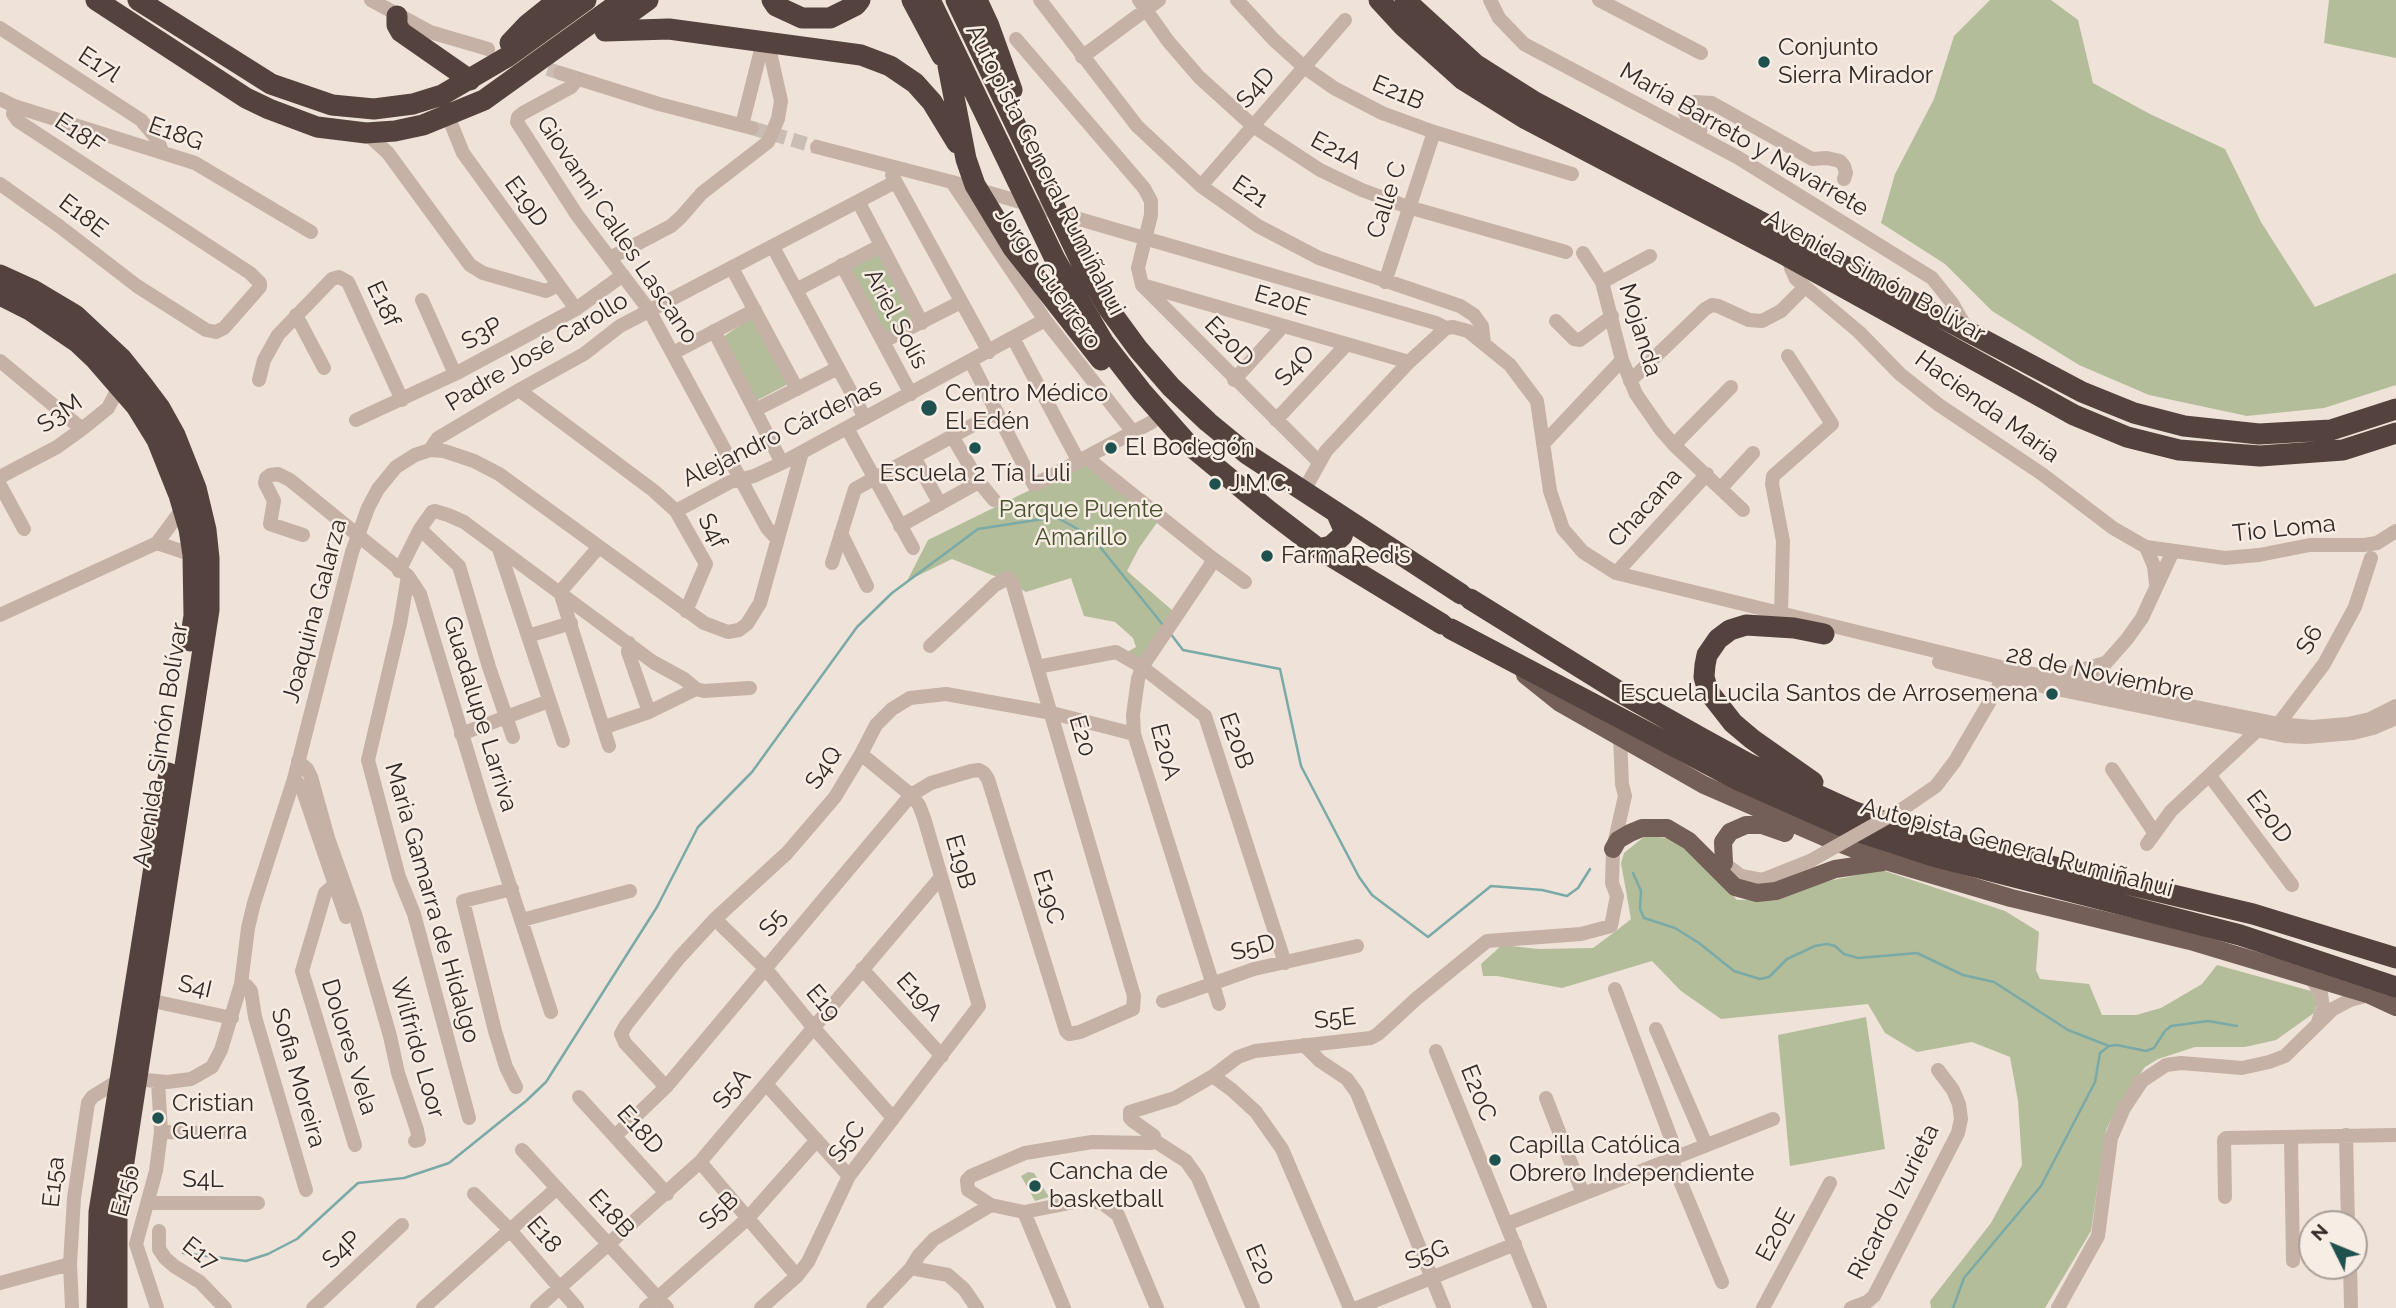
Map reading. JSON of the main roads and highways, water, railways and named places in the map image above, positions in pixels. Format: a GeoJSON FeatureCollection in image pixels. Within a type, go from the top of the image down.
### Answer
{"type":"FeatureCollection","features":[{"type":"Feature","properties":{"kind":"highway"},"geometry":{"type":"LineString","coordinates":[[96,0],[246,97],[269,109],[317,127],[366,133],[404,129],[448,116],[484,100],[623,0]]}},
{"type":"Feature","properties":{"kind":"highway"},"geometry":{"type":"LineString","coordinates":[[138,0],[256,76],[292,93],[332,105],[360,109],[398,107],[442,94],[507,57],[586,0]]}},
{"type":"Feature","properties":{"kind":"highway"},"geometry":{"type":"LineString","coordinates":[[476,76],[527,25],[558,0]]}},
{"type":"Feature","properties":{"kind":"highway"},"geometry":{"type":"LineString","coordinates":[[513,81],[584,46],[648,0]]}},
{"type":"Feature","properties":{"kind":"highway"},"geometry":{"type":"LineString","coordinates":[[772,0],[776,6],[802,18],[830,18],[856,5],[859,0]]}},
{"type":"Feature","properties":{"kind":"highway"},"geometry":{"type":"LineString","coordinates":[[912,0],[948,66],[995,137]]}},
{"type":"Feature","properties":{"kind":"highway","name":"Autopista General Rumiñahui"},"geometry":{"type":"LineString","coordinates":[[930,0],[1055,259],[1104,343],[1177,433],[1234,483],[1319,549],[1446,627],[1738,780],[1844,827],[1933,856],[2240,935],[2396,987]]}},
{"type":"Feature","properties":{"kind":"highway","name":"Autopista General Rumiñahui"},"geometry":{"type":"LineString","coordinates":[[956,0],[1082,264],[1108,308],[1138,349],[1171,387],[1208,422],[1258,462],[1303,492],[1604,683],[1747,763],[1855,812],[1941,840],[2253,914],[2396,958]]}},
{"type":"Feature","properties":{"kind":"highway"},"geometry":{"type":"LineString","coordinates":[[977,0],[1019,110],[1018,130]]}},
{"type":"Feature","properties":{"kind":"highway"},"geometry":{"type":"LineString","coordinates":[[989,0],[989,26]]}},
{"type":"Feature","properties":{"kind":"highway","name":"Avenida Simón Bolívar"},"geometry":{"type":"LineString","coordinates":[[1379,0],[1403,26],[1462,79],[1526,119],[1790,258],[2074,415],[2127,437],[2179,450],[2260,456],[2343,450],[2396,433]]}},
{"type":"Feature","properties":{"kind":"highway","name":"Avenida Simón Bolívar"},"geometry":{"type":"LineString","coordinates":[[1405,0],[1475,64],[1535,102],[2082,391],[2134,414],[2184,426],[2259,434],[2332,430],[2396,409]]}},
{"type":"Feature","properties":{"kind":"highway"},"geometry":{"type":"LineString","coordinates":[[397,16],[397,25],[401,32],[476,76]]}},
{"type":"Feature","properties":{"kind":"highway"},"geometry":{"type":"LineString","coordinates":[[605,31],[669,29],[861,55],[890,66],[915,83],[932,102],[966,159]]}},
{"type":"Feature","properties":{"kind":"highway"},"geometry":{"type":"LineString","coordinates":[[948,66],[966,159],[975,185],[1013,248],[1152,422],[1177,433]]}},
{"type":"Feature","properties":{"kind":"highway","name":"Avenida Simón Bolívar"},"geometry":{"type":"LineString","coordinates":[[0,275],[33,290],[75,315],[122,359],[160,408],[175,435],[197,488],[209,558],[209,610],[149,999],[111,1135],[99,1212],[97,1308]]}},
{"type":"Feature","properties":{"kind":"highway","name":"Avenida Simón Bolívar"},"geometry":{"type":"LineString","coordinates":[[0,295],[30,310],[77,342],[136,407],[157,440],[184,508],[193,555],[194,616],[128,1079],[117,1215],[117,1308]]}},
{"type":"Feature","properties":{"kind":"highway"},"geometry":{"type":"LineString","coordinates":[[1319,549],[1331,546],[1342,536],[1344,530],[1337,514]]}},
{"type":"Feature","properties":{"kind":"highway"},"geometry":{"type":"LineString","coordinates":[[1825,634],[1763,625],[1746,625],[1730,630],[1718,639],[1707,655],[1704,677],[1713,701],[1733,723],[1855,812]]}},
{"type":"Feature","properties":{"kind":"highway"},"geometry":{"type":"LineString","coordinates":[[1592,704],[1604,683]]}},
{"type":"Feature","properties":{"kind":"main road"},"geometry":{"type":"LineString","coordinates":[[1500,655],[1560,703],[1728,797],[1886,862],[2011,898],[2190,941],[2370,995],[2396,1007]]}},
{"type":"Feature","properties":{"kind":"main road"},"geometry":{"type":"LineString","coordinates":[[1617,830],[1646,818],[1670,818],[1698,837],[1724,863],[1721,851],[1723,842],[1730,832],[1746,825],[1762,825],[1810,843],[1821,844],[1831,840]]}},
{"type":"Feature","properties":{"kind":"main road"},"geometry":{"type":"LineString","coordinates":[[1614,849],[1618,840],[1642,828],[1667,828],[1689,841],[1735,887],[1757,893],[1776,891],[1835,869],[1886,862]]}},
{"type":"Feature","properties":{"kind":"waterway"},"geometry":{"type":"LineString","coordinates":[[183,1253],[246,1261],[268,1254],[297,1239],[358,1183],[404,1178],[449,1163],[526,1101],[546,1082],[657,907],[698,827],[752,772],[857,627],[892,593],[978,529],[1056,517],[1092,537],[1163,625]]}},
{"type":"Feature","properties":{"kind":"waterway"},"geometry":{"type":"LineString","coordinates":[[1170,633],[1183,650],[1280,669],[1301,766],[1359,877],[1372,895],[1428,937],[1491,886],[1542,890],[1567,896],[1578,888],[1590,869]]}},
{"type":"Feature","properties":{"kind":"waterway"},"geometry":{"type":"LineString","coordinates":[[1633,873],[1641,891],[1640,909],[1644,918],[1675,928],[1734,971],[1760,979],[1769,977],[1787,959],[1815,946],[1827,944],[1835,946],[1844,954],[1858,958],[1917,953],[1963,975],[1994,982],[2068,1030],[2109,1046],[2146,1051],[2154,1048],[2171,1026],[2208,1021],[2237,1026]]}},
{"type":"Feature","properties":{"kind":"waterway"},"geometry":{"type":"LineString","coordinates":[[1953,1308],[1964,1278],[2041,1186],[2095,1082],[2100,1053],[2109,1046]]}},
{"type":"Feature","properties":{"kind":"tunnel"},"geometry":{"type":"LineString","coordinates":[[528,62],[560,73]]}},
{"type":"Feature","properties":{"kind":"tunnel"},"geometry":{"type":"LineString","coordinates":[[752,128],[817,147]]}},
{"type":"Feature","properties":{"kind":"place","name":"Conjunto Sierra Mirador"},"geometry":{"type":"Point","coordinates":[1764,62]}},
{"type":"Feature","properties":{"kind":"place","name":"Centro Médico El Edén"},"geometry":{"type":"Point","coordinates":[929,408]}},
{"type":"Feature","properties":{"kind":"place","name":"Escuela 2 Tía Luli"},"geometry":{"type":"Point","coordinates":[975,448]}},
{"type":"Feature","properties":{"kind":"place","name":"El Bodegón"},"geometry":{"type":"Point","coordinates":[1111,448]}},
{"type":"Feature","properties":{"kind":"place","name":"J.M.C."},"geometry":{"type":"Point","coordinates":[1215,484]}},
{"type":"Feature","properties":{"kind":"place","name":"FarmaRed's"},"geometry":{"type":"Point","coordinates":[1267,556]}},
{"type":"Feature","properties":{"kind":"place","name":"Escuela Lucila Santos de Arrosemena"},"geometry":{"type":"Point","coordinates":[2052,694]}},
{"type":"Feature","properties":{"kind":"place","name":"Cristian Guerra"},"geometry":{"type":"Point","coordinates":[158,1118]}},
{"type":"Feature","properties":{"kind":"place","name":"Capilla Católica Obrero Independiente"},"geometry":{"type":"Point","coordinates":[1495,1160]}},
{"type":"Feature","properties":{"kind":"place","name":"Cancha de basketball"},"geometry":{"type":"Point","coordinates":[1035,1186]}},
{"type":"Feature","properties":{"kind":"park label","name":"Parque Puente Amarillo"},"geometry":{"type":"Point","coordinates":[1081,524]}}]}
